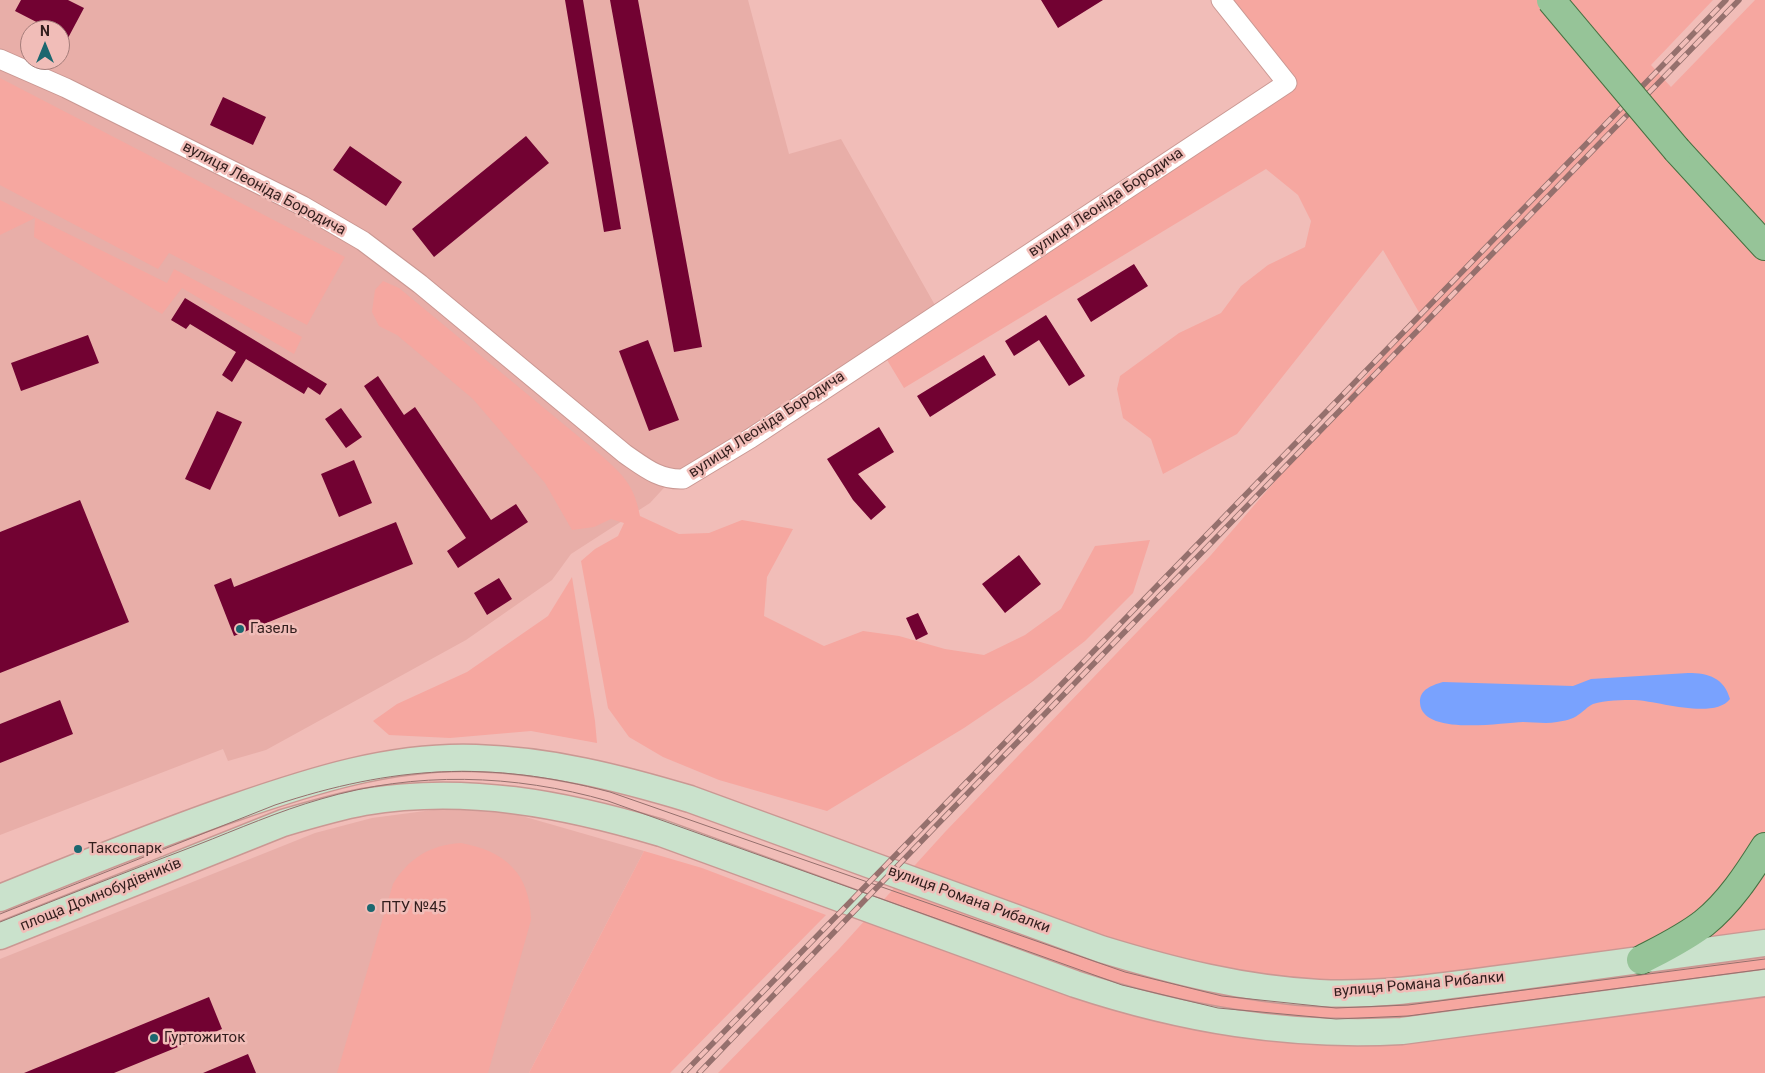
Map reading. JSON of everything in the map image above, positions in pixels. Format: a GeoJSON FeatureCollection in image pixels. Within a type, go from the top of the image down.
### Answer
{"type":"FeatureCollection","features":[{"type":"Feature","properties":{"kind":"main road"},"geometry":{"type":"LineString","coordinates":[[1551,0],[1677,150],[1765,246]]}},
{"type":"Feature","properties":{"kind":"main road","name":"вулиця Романа Рибалки"},"geometry":{"type":"LineString","coordinates":[[0,898],[187,824],[296,786],[382,765],[428,759],[474,758],[522,760],[600,775],[690,799],[1101,948],[1151,964],[1235,985],[1321,993],[1437,987],[1765,942]]}},
{"type":"Feature","properties":{"kind":"main road","name":"площа Домнобудівників"},"geometry":{"type":"LineString","coordinates":[[0,936],[283,823],[327,810],[366,802],[456,795],[536,802],[618,820],[661,833],[1129,1002],[1207,1020],[1260,1028],[1355,1034],[1402,1031],[1765,983]]}},
{"type":"Feature","properties":{"kind":"main road"},"geometry":{"type":"LineString","coordinates":[[1641,960],[1681,939],[1705,922],[1746,876],[1765,847]]}},
{"type":"Feature","properties":{"kind":"street","name":"вулиця Леоніда Бородича"},"geometry":{"type":"LineString","coordinates":[[0,59],[66,88],[303,206],[363,241],[420,284],[625,454],[657,476],[672,480],[683,479],[751,438],[1287,83],[1220,0]]}},
{"type":"Feature","properties":{"kind":"shaded area"},"geometry":{"type":"Polygon","coordinates":[[[0,0],[748,0],[789,154],[841,139],[940,314],[689,469],[670,469],[672,479],[650,503],[571,554],[552,580],[466,640],[266,750],[228,761],[223,749],[0,835],[0,0]]]}},
{"type":"Feature","properties":{"kind":"shaded area"},"geometry":{"type":"Polygon","coordinates":[[[1221,0],[1713,0],[1651,65],[1671,87],[1755,0],[1765,0],[1765,1073],[718,1073],[839,949],[945,832],[1211,555],[1420,314],[1383,250],[1237,434],[1163,474],[1151,439],[1123,418],[1117,389],[1120,376],[1179,333],[1221,313],[1241,286],[1268,265],[1305,247],[1311,221],[1298,195],[1266,169],[904,388],[881,350],[1287,83],[1221,0]]]}},
{"type":"Feature","properties":{"kind":"shaded area"},"geometry":{"type":"Polygon","coordinates":[[[0,78],[345,257],[307,325],[169,253],[158,269],[0,185],[0,78]]]}},
{"type":"Feature","properties":{"kind":"shaded area"},"geometry":{"type":"Polygon","coordinates":[[[0,200],[167,283],[174,269],[302,337],[294,354],[182,288],[162,314],[34,237],[35,218],[0,235],[0,200]]]}},
{"type":"Feature","properties":{"kind":"shaded area"},"geometry":{"type":"Polygon","coordinates":[[[383,281],[399,288],[602,456],[627,482],[635,496],[640,516],[679,534],[709,533],[742,520],[793,529],[767,577],[764,616],[824,646],[863,631],[899,636],[945,649],[984,655],[1025,635],[1061,609],[1095,546],[1150,540],[1133,593],[1085,641],[1032,682],[964,728],[827,811],[719,780],[663,757],[629,737],[608,708],[581,561],[595,549],[618,536],[624,523],[611,519],[594,527],[572,530],[545,483],[473,399],[397,335],[379,326],[372,312],[375,290],[383,281]]]}},
{"type":"Feature","properties":{"kind":"shaded area"},"geometry":{"type":"Polygon","coordinates":[[[572,577],[597,743],[531,731],[450,738],[389,735],[373,721],[397,704],[467,672],[548,616],[572,577]]]}},
{"type":"Feature","properties":{"kind":"shaded area","name":"ПТУ №45"},"geometry":{"type":"Polygon","coordinates":[[[455,807],[515,814],[644,851],[529,1073],[0,1073],[0,959],[315,833],[372,818],[455,807]]]}},
{"type":"Feature","properties":{"kind":"shaded area"},"geometry":{"type":"Polygon","coordinates":[[[461,843],[477,847],[502,858],[520,877],[530,904],[531,920],[488,1073],[337,1073],[393,884],[406,867],[421,854],[450,844],[461,843]]]}},
{"type":"Feature","properties":{"kind":"shaded area"},"geometry":{"type":"Polygon","coordinates":[[[644,851],[702,868],[826,915],[670,1073],[529,1073],[644,851]]]}},
{"type":"Feature","properties":{"kind":"water"},"geometry":{"type":"Polygon","coordinates":[[[1688,673],[1703,674],[1715,678],[1724,686],[1730,699],[1722,705],[1699,709],[1635,700],[1608,701],[1593,704],[1571,719],[1563,721],[1481,725],[1447,724],[1434,720],[1424,713],[1420,703],[1420,698],[1424,691],[1431,686],[1443,682],[1573,686],[1591,679],[1688,673]]]}},
{"type":"Feature","properties":{"kind":"building"},"geometry":{"type":"Polygon","coordinates":[[[21,0],[68,0],[84,8],[70,34],[70,20],[33,20],[15,11],[21,0]]]}},
{"type":"Feature","properties":{"kind":"building"},"geometry":{"type":"Polygon","coordinates":[[[565,0],[583,0],[621,229],[604,232],[565,0]]]}},
{"type":"Feature","properties":{"kind":"building"},"geometry":{"type":"Polygon","coordinates":[[[610,0],[638,0],[702,347],[674,352],[610,0]]]}},
{"type":"Feature","properties":{"kind":"building"},"geometry":{"type":"Polygon","coordinates":[[[1041,0],[1103,0],[1058,28],[1041,0]]]}},
{"type":"Feature","properties":{"kind":"building"},"geometry":{"type":"Polygon","coordinates":[[[223,97],[266,117],[253,145],[210,125],[223,97]]]}},
{"type":"Feature","properties":{"kind":"building"},"geometry":{"type":"Polygon","coordinates":[[[526,136],[549,163],[434,257],[412,229],[526,136]]]}},
{"type":"Feature","properties":{"kind":"building"},"geometry":{"type":"Polygon","coordinates":[[[350,146],[402,182],[386,206],[333,170],[350,146]]]}},
{"type":"Feature","properties":{"kind":"building"},"geometry":{"type":"Polygon","coordinates":[[[1134,264],[1148,286],[1091,322],[1077,299],[1134,264]]]}},
{"type":"Feature","properties":{"kind":"building"},"geometry":{"type":"Polygon","coordinates":[[[185,298],[327,384],[320,395],[308,387],[304,394],[246,359],[232,382],[222,375],[236,352],[190,324],[186,329],[171,320],[185,298]]]}},
{"type":"Feature","properties":{"kind":"building"},"geometry":{"type":"Polygon","coordinates":[[[1046,315],[1085,376],[1069,386],[1039,340],[1014,356],[1005,341],[1046,315]]]}},
{"type":"Feature","properties":{"kind":"building"},"geometry":{"type":"Polygon","coordinates":[[[88,335],[99,363],[21,391],[11,363],[88,335]]]}},
{"type":"Feature","properties":{"kind":"building"},"geometry":{"type":"Polygon","coordinates":[[[648,340],[679,420],[649,431],[619,351],[648,340]]]}},
{"type":"Feature","properties":{"kind":"building"},"geometry":{"type":"Polygon","coordinates":[[[984,355],[996,375],[930,417],[917,396],[984,355]]]}},
{"type":"Feature","properties":{"kind":"building"},"geometry":{"type":"Polygon","coordinates":[[[378,376],[404,415],[415,407],[491,520],[516,504],[528,522],[458,568],[447,551],[466,538],[364,386],[378,376]]]}},
{"type":"Feature","properties":{"kind":"building"},"geometry":{"type":"Polygon","coordinates":[[[341,408],[362,437],[346,448],[325,419],[341,408]]]}},
{"type":"Feature","properties":{"kind":"building"},"geometry":{"type":"Polygon","coordinates":[[[217,411],[242,422],[210,490],[185,479],[217,411]]]}},
{"type":"Feature","properties":{"kind":"building"},"geometry":{"type":"Polygon","coordinates":[[[879,427],[894,452],[858,474],[886,507],[871,520],[853,500],[827,459],[879,427]]]}},
{"type":"Feature","properties":{"kind":"building"},"geometry":{"type":"Polygon","coordinates":[[[354,460],[372,503],[339,517],[321,474],[354,460]]]}},
{"type":"Feature","properties":{"kind":"building"},"geometry":{"type":"Polygon","coordinates":[[[80,500],[129,622],[0,673],[0,532],[80,500]]]}},
{"type":"Feature","properties":{"kind":"building"},"geometry":{"type":"Polygon","coordinates":[[[396,522],[413,564],[234,636],[214,585],[231,578],[234,587],[396,522]]]}},
{"type":"Feature","properties":{"kind":"building"},"geometry":{"type":"Polygon","coordinates":[[[1019,555],[1041,584],[1005,613],[982,584],[1019,555]]]}},
{"type":"Feature","properties":{"kind":"building"},"geometry":{"type":"Polygon","coordinates":[[[499,578],[512,599],[487,615],[474,593],[499,578]]]}},
{"type":"Feature","properties":{"kind":"building"},"geometry":{"type":"Polygon","coordinates":[[[918,613],[928,634],[916,640],[906,618],[918,613]]]}},
{"type":"Feature","properties":{"kind":"building"},"geometry":{"type":"Polygon","coordinates":[[[60,700],[73,734],[0,763],[0,724],[60,700]]]}},
{"type":"Feature","properties":{"kind":"building","name":"Гуртожиток"},"geometry":{"type":"Polygon","coordinates":[[[209,997],[222,1029],[114,1073],[24,1073],[209,997]]]}},
{"type":"Feature","properties":{"kind":"building"},"geometry":{"type":"Polygon","coordinates":[[[248,1054],[256,1073],[203,1073],[248,1054]]]}},
{"type":"Feature","properties":{"kind":"tram line"},"geometry":{"type":"LineString","coordinates":[[0,914],[275,805],[318,792],[401,775],[441,772],[482,772],[523,775],[610,792],[1125,972],[1222,996],[1336,1008],[1408,1005],[1765,959]]}},
{"type":"Feature","properties":{"kind":"tram line"},"geometry":{"type":"LineString","coordinates":[[0,922],[259,820],[321,799],[356,790],[392,784],[464,779],[537,785],[608,801],[1122,985],[1218,1008],[1336,1019],[1408,1016],[1765,969]]}},
{"type":"Feature","properties":{"kind":"railway"},"geometry":{"type":"LineString","coordinates":[[684,1073],[1726,0]]}},
{"type":"Feature","properties":{"kind":"railway"},"geometry":{"type":"LineString","coordinates":[[699,1073],[934,828],[1739,0]]}},
{"type":"Feature","properties":{"kind":"place","name":"Газель"},"geometry":{"type":"Point","coordinates":[240,629]}},
{"type":"Feature","properties":{"kind":"place","name":"Таксопарк"},"geometry":{"type":"Point","coordinates":[78,849]}},
{"type":"Feature","properties":{"kind":"place","name":"ПТУ №45"},"geometry":{"type":"Point","coordinates":[371,908]}},
{"type":"Feature","properties":{"kind":"place","name":"Гуртожиток"},"geometry":{"type":"Point","coordinates":[154,1038]}}]}
